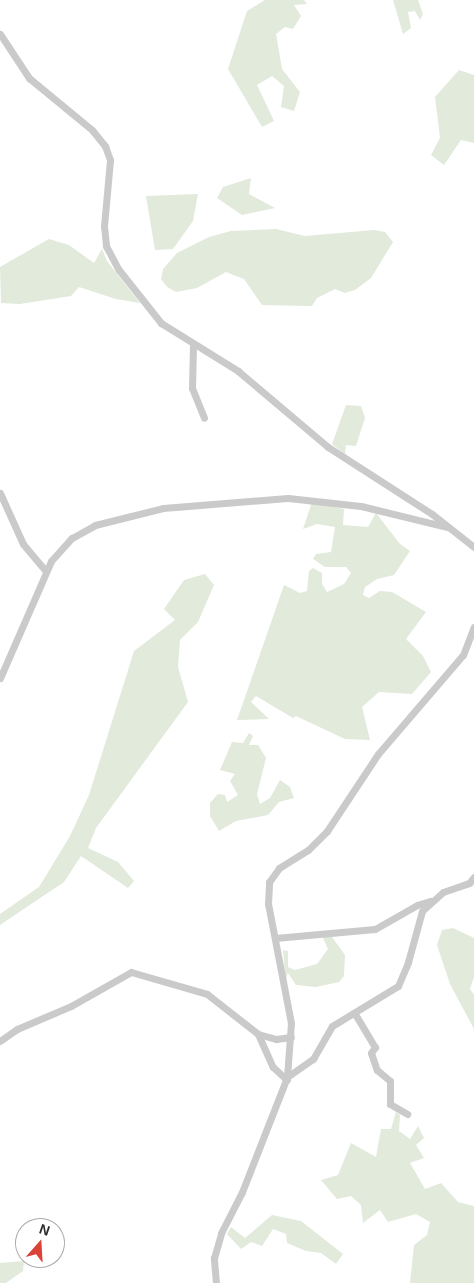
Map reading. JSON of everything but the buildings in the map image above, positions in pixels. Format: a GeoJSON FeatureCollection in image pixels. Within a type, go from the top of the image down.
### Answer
{"type":"FeatureCollection","features":[{"type":"Feature","properties":{"kind":"street"},"geometry":{"type":"LineString","coordinates":[[0,34],[29,78],[92,130],[106,146],[110,160],[110,183],[104,226],[110,256],[165,327],[238,372],[294,421],[353,466],[432,514],[474,547]]}},
{"type":"Feature","properties":{"kind":"street"},"geometry":{"type":"LineString","coordinates":[[193,345],[192,388],[204,418]]}},
{"type":"Feature","properties":{"kind":"street"},"geometry":{"type":"LineString","coordinates":[[0,493],[23,544],[46,571]]}},
{"type":"Feature","properties":{"kind":"street"},"geometry":{"type":"LineString","coordinates":[[0,678],[46,571],[59,550],[89,528],[183,506],[268,498],[308,499],[379,510],[450,528]]}},
{"type":"Feature","properties":{"kind":"street"},"geometry":{"type":"LineString","coordinates":[[216,1283],[214,1258],[221,1233],[242,1192],[251,1163],[287,1078],[291,1037],[266,892],[272,876],[308,850],[327,831],[378,754],[464,655],[474,627]]}},
{"type":"Feature","properties":{"kind":"street"},"geometry":{"type":"LineString","coordinates":[[287,1078],[313,1059],[332,1026],[355,1014],[398,986],[408,962],[420,916],[430,901],[443,892],[469,883],[474,877]]}},
{"type":"Feature","properties":{"kind":"street"},"geometry":{"type":"LineString","coordinates":[[275,938],[375,929],[417,904],[430,901]]}},
{"type":"Feature","properties":{"kind":"street"},"geometry":{"type":"LineString","coordinates":[[0,1041],[17,1029],[71,1006],[130,972],[206,994],[258,1034],[276,1039],[291,1037]]}},
{"type":"Feature","properties":{"kind":"street"},"geometry":{"type":"LineString","coordinates":[[355,1014],[375,1047],[371,1053],[379,1074],[390,1081],[390,1104],[407,1114]]}},
{"type":"Feature","properties":{"kind":"street"},"geometry":{"type":"LineString","coordinates":[[258,1034],[273,1067],[287,1078]]}},
{"type":"Feature","properties":{"kind":"green space"},"geometry":{"type":"Polygon","coordinates":[[[265,0],[304,0],[307,4],[294,5],[301,16],[293,29],[285,27],[276,34],[282,69],[300,92],[294,111],[281,107],[284,86],[272,76],[257,85],[274,121],[262,127],[228,69],[247,11],[265,0]]]}},
{"type":"Feature","properties":{"kind":"green space"},"geometry":{"type":"Polygon","coordinates":[[[393,0],[418,0],[423,14],[420,20],[415,11],[408,12],[411,28],[403,34],[393,0]]]}},
{"type":"Feature","properties":{"kind":"green space"},"geometry":{"type":"Polygon","coordinates":[[[459,70],[474,75],[474,143],[461,140],[444,165],[431,155],[440,138],[435,97],[459,70]]]}},
{"type":"Feature","properties":{"kind":"green space"},"geometry":{"type":"Polygon","coordinates":[[[251,178],[249,194],[275,208],[242,215],[217,198],[223,187],[251,178]]]}},
{"type":"Feature","properties":{"kind":"green space"},"geometry":{"type":"Polygon","coordinates":[[[198,194],[193,221],[173,249],[155,250],[146,196],[198,194]]]}},
{"type":"Feature","properties":{"kind":"green space"},"geometry":{"type":"Polygon","coordinates":[[[276,229],[305,236],[374,230],[385,232],[393,242],[371,278],[355,290],[345,293],[335,289],[317,298],[312,306],[262,305],[244,279],[226,272],[197,288],[176,292],[167,287],[161,279],[163,269],[177,253],[209,237],[231,231],[276,229]]]}},
{"type":"Feature","properties":{"kind":"green space"},"geometry":{"type":"Polygon","coordinates":[[[49,239],[69,245],[94,263],[102,249],[107,261],[140,303],[116,299],[79,287],[71,296],[20,304],[1,303],[0,267],[49,239]]]}},
{"type":"Feature","properties":{"kind":"green space"},"geometry":{"type":"Polygon","coordinates":[[[346,405],[361,406],[365,418],[356,446],[346,445],[345,454],[332,444],[346,405]]]}},
{"type":"Feature","properties":{"kind":"green space"},"geometry":{"type":"Polygon","coordinates":[[[312,502],[344,509],[343,525],[368,527],[376,513],[400,544],[410,551],[394,575],[377,579],[365,587],[363,595],[369,598],[380,591],[392,592],[426,612],[406,639],[423,656],[431,672],[412,694],[379,692],[362,707],[370,740],[345,739],[296,716],[293,718],[256,696],[251,702],[269,719],[237,720],[284,585],[300,593],[307,591],[309,571],[313,568],[322,573],[322,584],[327,592],[344,584],[351,573],[346,567],[325,567],[313,559],[316,554],[331,552],[335,527],[317,524],[303,529],[312,502]]]}},
{"type":"Feature","properties":{"kind":"green space"},"geometry":{"type":"Polygon","coordinates":[[[205,574],[214,585],[198,622],[180,640],[178,667],[188,702],[96,828],[88,848],[118,862],[134,881],[128,888],[81,856],[64,882],[0,925],[0,914],[39,887],[70,836],[89,795],[134,651],[175,620],[164,609],[184,580],[205,574]]]}},
{"type":"Feature","properties":{"kind":"green space"},"geometry":{"type":"Polygon","coordinates":[[[249,733],[253,736],[249,745],[258,745],[266,758],[257,794],[260,804],[270,798],[280,780],[290,787],[294,798],[279,802],[268,815],[236,821],[219,831],[210,816],[210,803],[218,794],[225,795],[227,802],[238,795],[230,781],[235,774],[220,770],[232,742],[243,743],[249,733]]]}},
{"type":"Feature","properties":{"kind":"green space"},"geometry":{"type":"Polygon","coordinates":[[[453,928],[474,938],[474,977],[470,989],[474,995],[474,1029],[450,984],[437,945],[442,930],[453,928]]]}},
{"type":"Feature","properties":{"kind":"green space"},"geometry":{"type":"Polygon","coordinates":[[[322,936],[332,937],[345,955],[344,976],[339,982],[316,987],[296,985],[288,973],[286,978],[283,950],[288,951],[288,967],[295,970],[317,964],[328,949],[322,936]]]}},
{"type":"Feature","properties":{"kind":"green space"},"geometry":{"type":"Polygon","coordinates":[[[396,1112],[400,1115],[399,1131],[410,1139],[418,1126],[424,1138],[416,1145],[424,1158],[410,1163],[425,1189],[441,1183],[458,1202],[474,1206],[474,1283],[410,1283],[414,1245],[427,1235],[430,1222],[416,1214],[388,1222],[380,1210],[363,1223],[361,1205],[351,1196],[337,1199],[321,1180],[338,1175],[351,1143],[376,1157],[381,1129],[391,1129],[396,1112]]]}},
{"type":"Feature","properties":{"kind":"green space"},"geometry":{"type":"Polygon","coordinates":[[[272,1215],[301,1221],[343,1254],[336,1264],[321,1253],[306,1251],[287,1243],[286,1234],[273,1229],[262,1246],[251,1242],[241,1249],[227,1234],[231,1227],[245,1238],[272,1215]]]}},
{"type":"Feature","properties":{"kind":"green space"},"geometry":{"type":"Polygon","coordinates":[[[15,1262],[15,1268],[23,1268],[23,1271],[6,1283],[0,1283],[0,1263],[15,1262]]]}}]}
